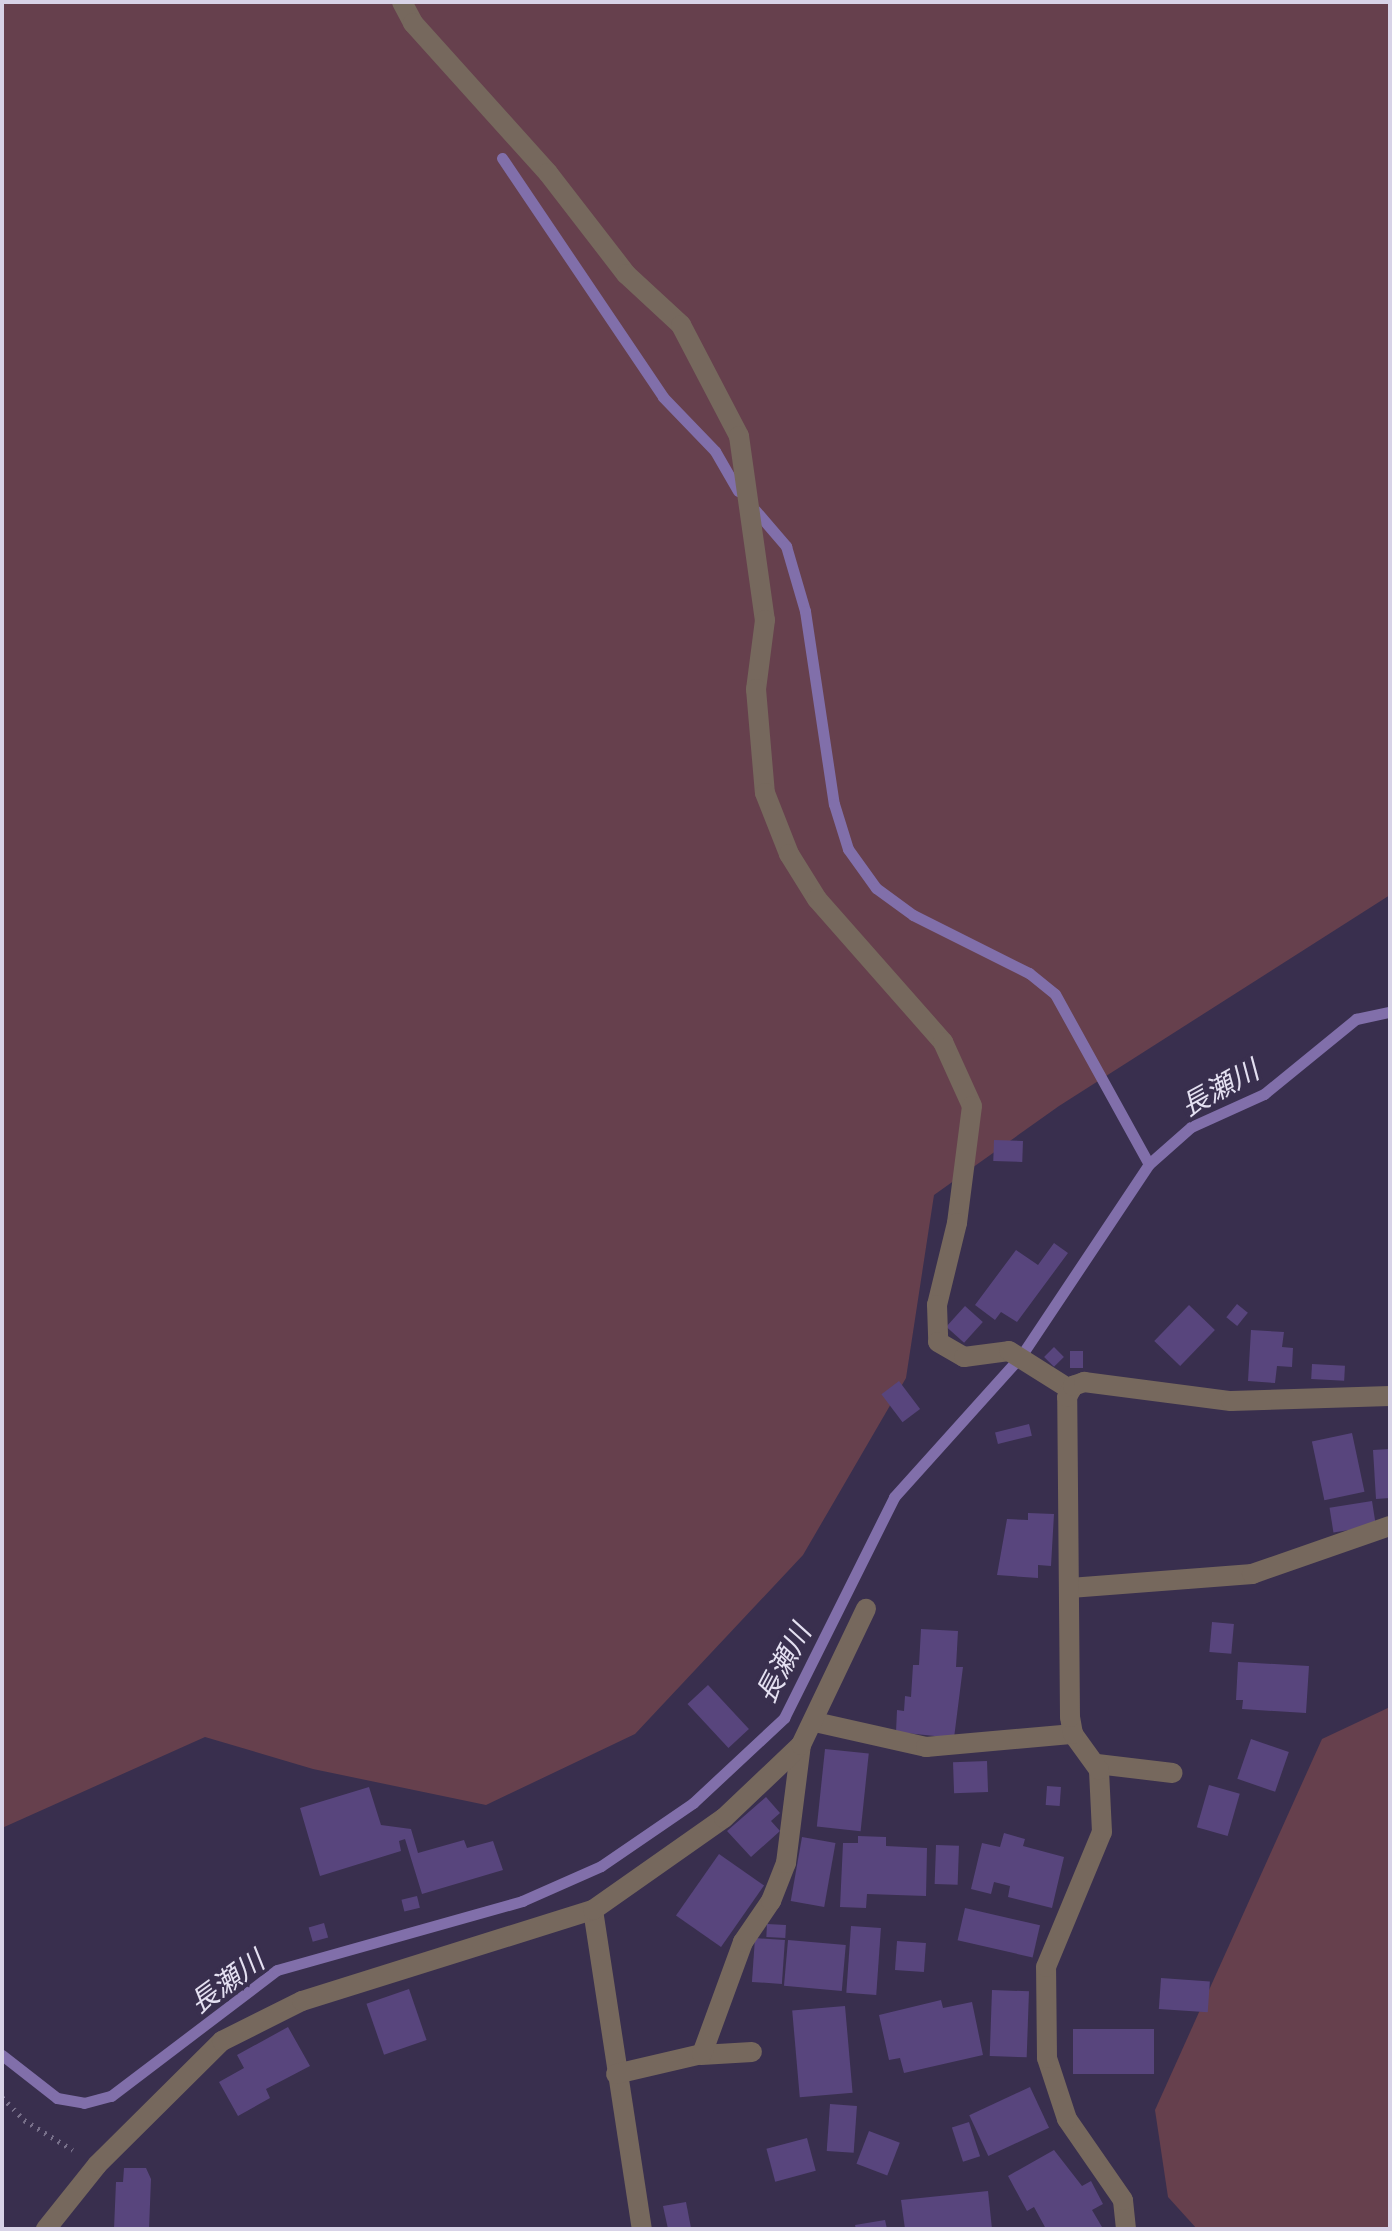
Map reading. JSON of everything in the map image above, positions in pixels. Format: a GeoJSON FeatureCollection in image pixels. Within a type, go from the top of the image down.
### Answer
{"type":"FeatureCollection","features":[{"type":"Feature","properties":{"kind":"street"},"geometry":{"type":"LineString","coordinates":[[402,2],[626,274],[681,325],[739,436],[765,620],[756,689],[765,793],[789,854],[817,899],[915,1006],[963,1077],[972,1106],[934,1328],[948,1353],[1009,1351],[1071,1390]]}},
{"type":"Feature","properties":{"kind":"street"},"geometry":{"type":"LineString","coordinates":[[1071,1390],[1084,1382],[1260,1402],[1390,1396]]}},
{"type":"Feature","properties":{"kind":"street"},"geometry":{"type":"LineString","coordinates":[[1071,1390],[1073,1734],[1097,1764],[1102,1832],[1046,1967],[1047,2058],[1067,2119],[1123,2200],[1126,2229]]}},
{"type":"Feature","properties":{"kind":"street"},"geometry":{"type":"LineString","coordinates":[[1070,1588],[1252,1574],[1390,1526]]}},
{"type":"Feature","properties":{"kind":"street"},"geometry":{"type":"LineString","coordinates":[[46,2229],[97,2165],[222,2041],[302,2001],[593,1910],[724,1818],[801,1745],[815,1722],[866,1609]]}},
{"type":"Feature","properties":{"kind":"street"},"geometry":{"type":"LineString","coordinates":[[815,1722],[926,1747],[1073,1734]]}},
{"type":"Feature","properties":{"kind":"street"},"geometry":{"type":"LineString","coordinates":[[701,2055],[743,1942],[771,1901],[786,1863],[801,1745]]}},
{"type":"Feature","properties":{"kind":"street"},"geometry":{"type":"LineString","coordinates":[[1097,1764],[1172,1773]]}},
{"type":"Feature","properties":{"kind":"street"},"geometry":{"type":"LineString","coordinates":[[593,1910],[642,2229]]}},
{"type":"Feature","properties":{"kind":"street"},"geometry":{"type":"LineString","coordinates":[[616,2074],[701,2055],[752,2052]]}},
{"type":"Feature","properties":{"kind":"path"},"geometry":{"type":"LineString","coordinates":[[2,2097],[24,2120],[97,2165]]}},
{"type":"Feature","properties":{"kind":"shaded area"},"geometry":{"type":"Polygon","coordinates":[[[2,2],[1390,2],[1390,895],[1059,1106],[934,1195],[906,1378],[803,1555],[635,1734],[486,1805],[313,1769],[205,1737],[2,1828],[2,2]]]}},
{"type":"Feature","properties":{"kind":"shaded area"},"geometry":{"type":"Polygon","coordinates":[[[1390,1707],[1390,2229],[1197,2229],[1168,2197],[1155,2110],[1322,1739],[1390,1707]]]}},
{"type":"Feature","properties":{"kind":"building"},"geometry":{"type":"Polygon","coordinates":[[[994,1140],[1023,1141],[1022,1162],[993,1161],[994,1140]]]}},
{"type":"Feature","properties":{"kind":"building"},"geometry":{"type":"Polygon","coordinates":[[[1054,1243],[1068,1253],[1017,1322],[1001,1312],[995,1320],[975,1305],[1016,1250],[1038,1265],[1054,1243]]]}},
{"type":"Feature","properties":{"kind":"building"},"geometry":{"type":"Polygon","coordinates":[[[1237,1304],[1248,1313],[1237,1326],[1226,1317],[1237,1304]]]}},
{"type":"Feature","properties":{"kind":"building"},"geometry":{"type":"Polygon","coordinates":[[[1189,1305],[1215,1330],[1180,1366],[1154,1341],[1189,1305]]]}},
{"type":"Feature","properties":{"kind":"building"},"geometry":{"type":"Polygon","coordinates":[[[965,1306],[983,1322],[964,1343],[946,1327],[965,1306]]]}},
{"type":"Feature","properties":{"kind":"building"},"geometry":{"type":"Polygon","coordinates":[[[1251,1330],[1284,1332],[1282,1347],[1293,1348],[1292,1367],[1277,1366],[1275,1383],[1248,1381],[1251,1330]]]}},
{"type":"Feature","properties":{"kind":"building"},"geometry":{"type":"Polygon","coordinates":[[[1054,1347],[1064,1357],[1054,1367],[1044,1357],[1054,1347]]]}},
{"type":"Feature","properties":{"kind":"building"},"geometry":{"type":"Polygon","coordinates":[[[1070,1351],[1083,1351],[1083,1368],[1070,1368],[1070,1351]]]}},
{"type":"Feature","properties":{"kind":"building"},"geometry":{"type":"Polygon","coordinates":[[[1312,1364],[1345,1366],[1344,1381],[1311,1379],[1312,1364]]]}},
{"type":"Feature","properties":{"kind":"building"},"geometry":{"type":"Polygon","coordinates":[[[899,1381],[920,1409],[902,1422],[881,1394],[899,1381]]]}},
{"type":"Feature","properties":{"kind":"building"},"geometry":{"type":"Polygon","coordinates":[[[1029,1424],[1032,1436],[998,1444],[995,1432],[1029,1424]]]}},
{"type":"Feature","properties":{"kind":"building"},"geometry":{"type":"Polygon","coordinates":[[[1352,1433],[1364,1492],[1324,1500],[1312,1442],[1352,1433]]]}},
{"type":"Feature","properties":{"kind":"building"},"geometry":{"type":"Polygon","coordinates":[[[1390,1449],[1390,1498],[1376,1499],[1373,1450],[1390,1449]]]}},
{"type":"Feature","properties":{"kind":"building"},"geometry":{"type":"Polygon","coordinates":[[[1372,1501],[1376,1526],[1333,1532],[1330,1508],[1372,1501]]]}},
{"type":"Feature","properties":{"kind":"building"},"geometry":{"type":"Polygon","coordinates":[[[1028,1513],[1054,1514],[1051,1566],[1038,1565],[1038,1578],[997,1575],[1007,1519],[1028,1520],[1028,1513]]]}},
{"type":"Feature","properties":{"kind":"building"},"geometry":{"type":"Polygon","coordinates":[[[1212,1622],[1234,1624],[1231,1654],[1209,1652],[1212,1622]]]}},
{"type":"Feature","properties":{"kind":"building"},"geometry":{"type":"Polygon","coordinates":[[[921,1629],[958,1631],[956,1667],[963,1667],[954,1738],[896,1732],[897,1710],[904,1711],[905,1696],[911,1697],[913,1665],[919,1665],[921,1629]]]}},
{"type":"Feature","properties":{"kind":"building"},"geometry":{"type":"Polygon","coordinates":[[[1238,1662],[1309,1666],[1306,1713],[1242,1709],[1243,1700],[1236,1700],[1238,1662]]]}},
{"type":"Feature","properties":{"kind":"building"},"geometry":{"type":"Polygon","coordinates":[[[708,1685],[749,1729],[728,1748],[688,1704],[708,1685]]]}},
{"type":"Feature","properties":{"kind":"building"},"geometry":{"type":"Polygon","coordinates":[[[1251,1739],[1289,1752],[1275,1792],[1237,1779],[1251,1739]]]}},
{"type":"Feature","properties":{"kind":"building"},"geometry":{"type":"Polygon","coordinates":[[[825,1749],[869,1754],[861,1831],[817,1827],[825,1749]]]}},
{"type":"Feature","properties":{"kind":"building"},"geometry":{"type":"Polygon","coordinates":[[[987,1761],[988,1792],[954,1793],[953,1762],[987,1761]]]}},
{"type":"Feature","properties":{"kind":"building"},"geometry":{"type":"Polygon","coordinates":[[[1209,1785],[1240,1794],[1228,1836],[1197,1827],[1209,1785]]]}},
{"type":"Feature","properties":{"kind":"building"},"geometry":{"type":"Polygon","coordinates":[[[1047,1786],[1061,1787],[1060,1806],[1046,1805],[1047,1786]]]}},
{"type":"Feature","properties":{"kind":"building"},"geometry":{"type":"Polygon","coordinates":[[[369,1787],[381,1825],[411,1829],[418,1853],[464,1840],[467,1848],[493,1841],[503,1870],[422,1894],[405,1839],[399,1841],[401,1851],[320,1876],[300,1808],[369,1787]]]}},
{"type":"Feature","properties":{"kind":"building"},"geometry":{"type":"Polygon","coordinates":[[[766,1797],[780,1813],[771,1821],[780,1831],[751,1857],[727,1831],[766,1797]]]}},
{"type":"Feature","properties":{"kind":"building"},"geometry":{"type":"Polygon","coordinates":[[[1004,1833],[1025,1839],[1023,1846],[1064,1857],[1052,1908],[1008,1897],[1010,1886],[994,1882],[991,1894],[971,1889],[982,1843],[1000,1847],[1004,1833]]]}},
{"type":"Feature","properties":{"kind":"building"},"geometry":{"type":"Polygon","coordinates":[[[858,1836],[886,1837],[886,1846],[927,1848],[926,1896],[867,1894],[866,1908],[840,1907],[843,1843],[858,1843],[858,1836]]]}},
{"type":"Feature","properties":{"kind":"building"},"geometry":{"type":"Polygon","coordinates":[[[802,1837],[835,1843],[824,1907],[791,1901],[802,1837]]]}},
{"type":"Feature","properties":{"kind":"building"},"geometry":{"type":"Polygon","coordinates":[[[936,1845],[959,1846],[958,1885],[935,1884],[936,1845]]]}},
{"type":"Feature","properties":{"kind":"building"},"geometry":{"type":"Polygon","coordinates":[[[719,1854],[764,1886],[721,1947],[676,1915],[719,1854]]]}},
{"type":"Feature","properties":{"kind":"building"},"geometry":{"type":"Polygon","coordinates":[[[417,1896],[420,1908],[404,1912],[401,1900],[417,1896]]]}},
{"type":"Feature","properties":{"kind":"building"},"geometry":{"type":"Polygon","coordinates":[[[965,1908],[1040,1925],[1033,1957],[958,1940],[965,1908]]]}},
{"type":"Feature","properties":{"kind":"building"},"geometry":{"type":"Polygon","coordinates":[[[324,1923],[328,1937],[313,1942],[309,1927],[324,1923]]]}},
{"type":"Feature","properties":{"kind":"building"},"geometry":{"type":"Polygon","coordinates":[[[767,1924],[786,1925],[785,1938],[766,1937],[767,1924]]]}},
{"type":"Feature","properties":{"kind":"building"},"geometry":{"type":"Polygon","coordinates":[[[851,1926],[881,1928],[876,1995],[846,1993],[851,1926]]]}},
{"type":"Feature","properties":{"kind":"building"},"geometry":{"type":"Polygon","coordinates":[[[755,1938],[785,1940],[782,1984],[752,1982],[755,1938]]]}},
{"type":"Feature","properties":{"kind":"building"},"geometry":{"type":"Polygon","coordinates":[[[788,1940],[846,1945],[842,1991],[784,1986],[788,1940]]]}},
{"type":"Feature","properties":{"kind":"building"},"geometry":{"type":"Polygon","coordinates":[[[897,1941],[926,1943],[924,1972],[895,1970],[897,1941]]]}},
{"type":"Feature","properties":{"kind":"building"},"geometry":{"type":"Polygon","coordinates":[[[1161,1978],[1210,1981],[1208,2012],[1159,2009],[1161,1978]]]}},
{"type":"Feature","properties":{"kind":"building"},"geometry":{"type":"Polygon","coordinates":[[[409,1989],[427,2040],[384,2055],[366,2004],[409,1989]]]}},
{"type":"Feature","properties":{"kind":"building"},"geometry":{"type":"Polygon","coordinates":[[[992,1990],[1029,1991],[1027,2057],[990,2056],[992,1990]]]}},
{"type":"Feature","properties":{"kind":"building"},"geometry":{"type":"Polygon","coordinates":[[[941,2000],[943,2008],[972,2002],[983,2055],[904,2073],[900,2058],[889,2060],[879,2015],[941,2000]]]}},
{"type":"Feature","properties":{"kind":"building"},"geometry":{"type":"Polygon","coordinates":[[[845,2006],[853,2093],[800,2097],[792,2011],[845,2006]]]}},
{"type":"Feature","properties":{"kind":"building"},"geometry":{"type":"Polygon","coordinates":[[[288,2027],[310,2066],[266,2089],[270,2098],[238,2116],[219,2082],[244,2068],[237,2055],[288,2027]]]}},
{"type":"Feature","properties":{"kind":"building"},"geometry":{"type":"Polygon","coordinates":[[[1073,2029],[1154,2029],[1154,2074],[1073,2074],[1073,2029]]]}},
{"type":"Feature","properties":{"kind":"building"},"geometry":{"type":"Polygon","coordinates":[[[1030,2087],[1049,2128],[988,2156],[969,2115],[1030,2087]]]}},
{"type":"Feature","properties":{"kind":"building"},"geometry":{"type":"Polygon","coordinates":[[[830,2104],[857,2106],[854,2153],[827,2151],[830,2104]]]}},
{"type":"Feature","properties":{"kind":"building"},"geometry":{"type":"Polygon","coordinates":[[[969,2122],[980,2156],[963,2162],[952,2128],[969,2122]]]}},
{"type":"Feature","properties":{"kind":"building"},"geometry":{"type":"Polygon","coordinates":[[[869,2131],[900,2143],[887,2176],[856,2164],[869,2131]]]}},
{"type":"Feature","properties":{"kind":"building"},"geometry":{"type":"Polygon","coordinates":[[[807,2138],[816,2171],[775,2182],[766,2149],[807,2138]]]}},
{"type":"Feature","properties":{"kind":"building"},"geometry":{"type":"Polygon","coordinates":[[[1054,2150],[1082,2186],[1091,2181],[1103,2204],[1092,2210],[1102,2227],[1046,2229],[1034,2207],[1027,2211],[1008,2176],[1054,2150]]]}},
{"type":"Feature","properties":{"kind":"building"},"geometry":{"type":"Polygon","coordinates":[[[124,2168],[146,2168],[151,2179],[149,2229],[114,2229],[116,2182],[123,2182],[124,2168]]]}},
{"type":"Feature","properties":{"kind":"building"},"geometry":{"type":"Polygon","coordinates":[[[988,2191],[992,2229],[905,2229],[901,2200],[988,2191]]]}},
{"type":"Feature","properties":{"kind":"building"},"geometry":{"type":"Polygon","coordinates":[[[686,2202],[691,2228],[668,2229],[663,2206],[686,2202]]]}},
{"type":"Feature","properties":{"kind":"building"},"geometry":{"type":"Polygon","coordinates":[[[885,2220],[887,2229],[856,2229],[855,2225],[885,2220]]]}},
{"type":"Feature","properties":{"kind":"waterway"},"geometry":{"type":"LineString","coordinates":[[502,158],[663,397],[715,451],[738,491]]}},
{"type":"Feature","properties":{"kind":"waterway"},"geometry":{"type":"LineString","coordinates":[[755,510],[786,546],[805,611],[834,804],[848,849],[876,888],[913,915],[1029,973],[1055,994],[1149,1164]]}},
{"type":"Feature","properties":{"kind":"waterway","name":"長瀬川"},"geometry":{"type":"LineString","coordinates":[[2,2055],[57,2098],[84,2103],[111,2096],[277,1970],[522,1901],[601,1866],[693,1803],[784,1718],[894,1497],[1021,1356],[1149,1164],[1191,1127],[1264,1094],[1356,1019],[1390,1012]]}}]}
